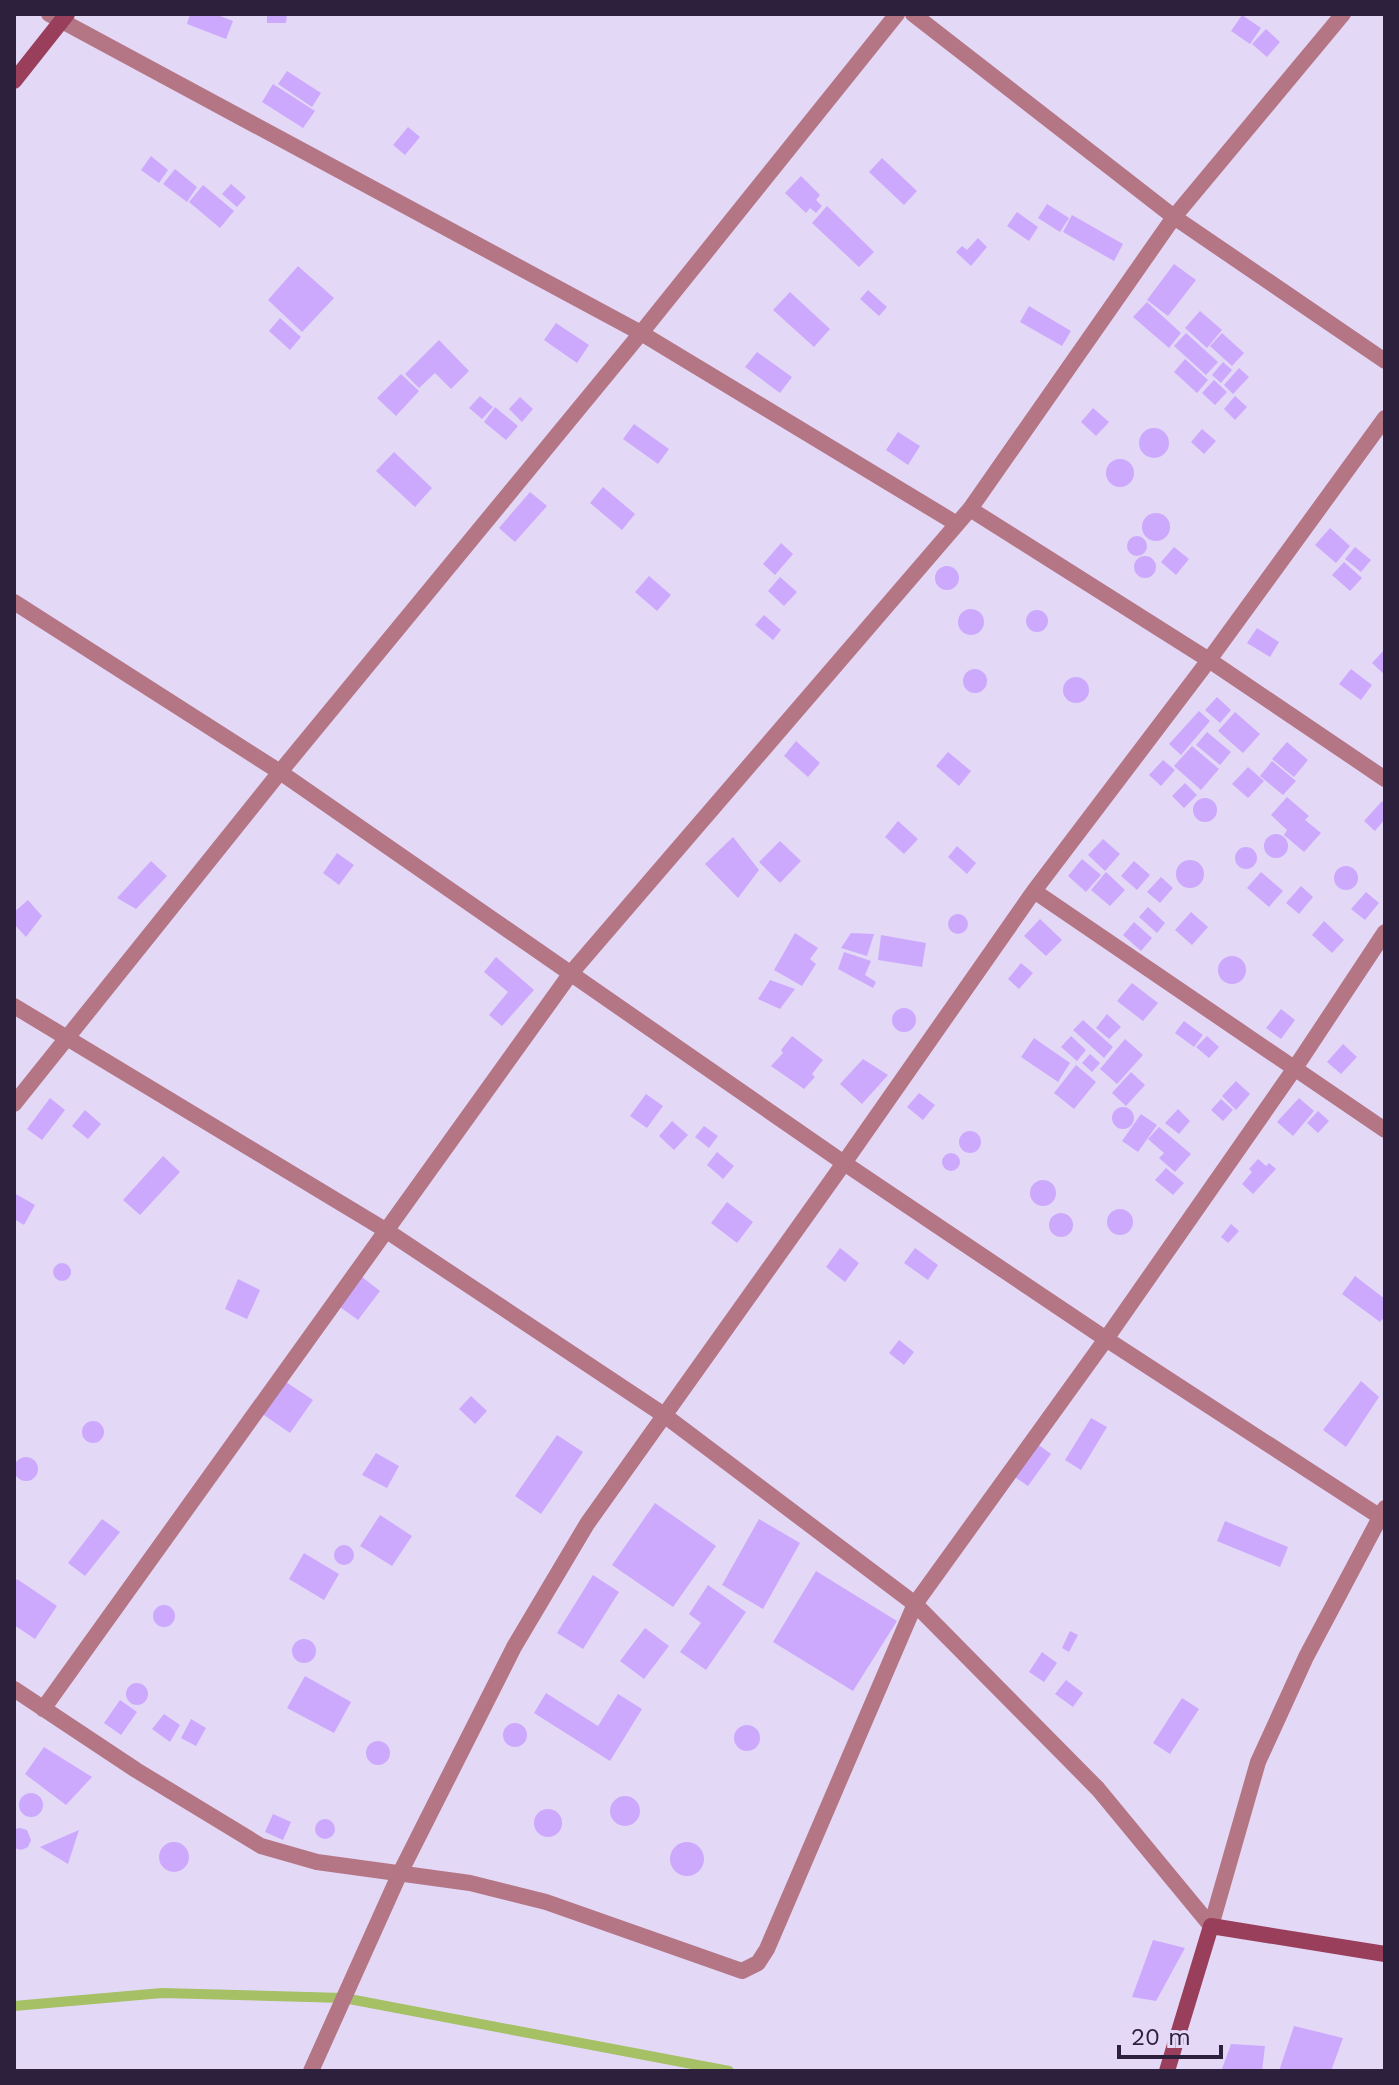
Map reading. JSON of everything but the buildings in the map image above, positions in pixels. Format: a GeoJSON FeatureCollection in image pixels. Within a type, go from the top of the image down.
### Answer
{"type":"FeatureCollection","features":[{"type":"Feature","properties":{"kind":"main road"},"geometry":{"type":"LineString","coordinates":[[14,81],[60,16]]}},
{"type":"Feature","properties":{"kind":"main road"},"geometry":{"type":"LineString","coordinates":[[1167,2071],[1211,1926],[1385,1954]]}},
{"type":"Feature","properties":{"kind":"street"},"geometry":{"type":"LineString","coordinates":[[14,1104],[897,14]]}},
{"type":"Feature","properties":{"kind":"street"},"geometry":{"type":"LineString","coordinates":[[913,14],[1174,217],[1385,361]]}},
{"type":"Feature","properties":{"kind":"street"},"geometry":{"type":"LineString","coordinates":[[43,1709],[571,973],[970,509],[1174,217],[1343,14]]}},
{"type":"Feature","properties":{"kind":"street"},"geometry":{"type":"LineString","coordinates":[[60,16],[641,333],[957,524]]}},
{"type":"Feature","properties":{"kind":"street"},"geometry":{"type":"LineString","coordinates":[[311,2071],[400,1873],[514,1647],[587,1524],[1034,891],[1209,660],[1385,418]]}},
{"type":"Feature","properties":{"kind":"street"},"geometry":{"type":"LineString","coordinates":[[970,509],[1209,660],[1385,779]]}},
{"type":"Feature","properties":{"kind":"street"},"geometry":{"type":"LineString","coordinates":[[14,602],[280,772],[844,1163],[1106,1339],[1383,1515],[1306,1657],[1258,1762],[1211,1926]]}},
{"type":"Feature","properties":{"kind":"street"},"geometry":{"type":"LineString","coordinates":[[1034,891],[1385,1130]]}},
{"type":"Feature","properties":{"kind":"street"},"geometry":{"type":"LineString","coordinates":[[14,1689],[136,1770],[261,1846],[317,1862],[470,1883],[546,1902],[742,1971],[758,1963],[767,1949],[915,1604],[1106,1339],[1295,1068],[1385,932]]}},
{"type":"Feature","properties":{"kind":"street"},"geometry":{"type":"LineString","coordinates":[[14,1006],[387,1231],[664,1415],[915,1604],[1098,1789],[1211,1926]]}},
{"type":"Feature","properties":{"kind":"waterway"},"geometry":{"type":"LineString","coordinates":[[14,2006],[162,1993],[344,1998],[729,2071]]}}]}
